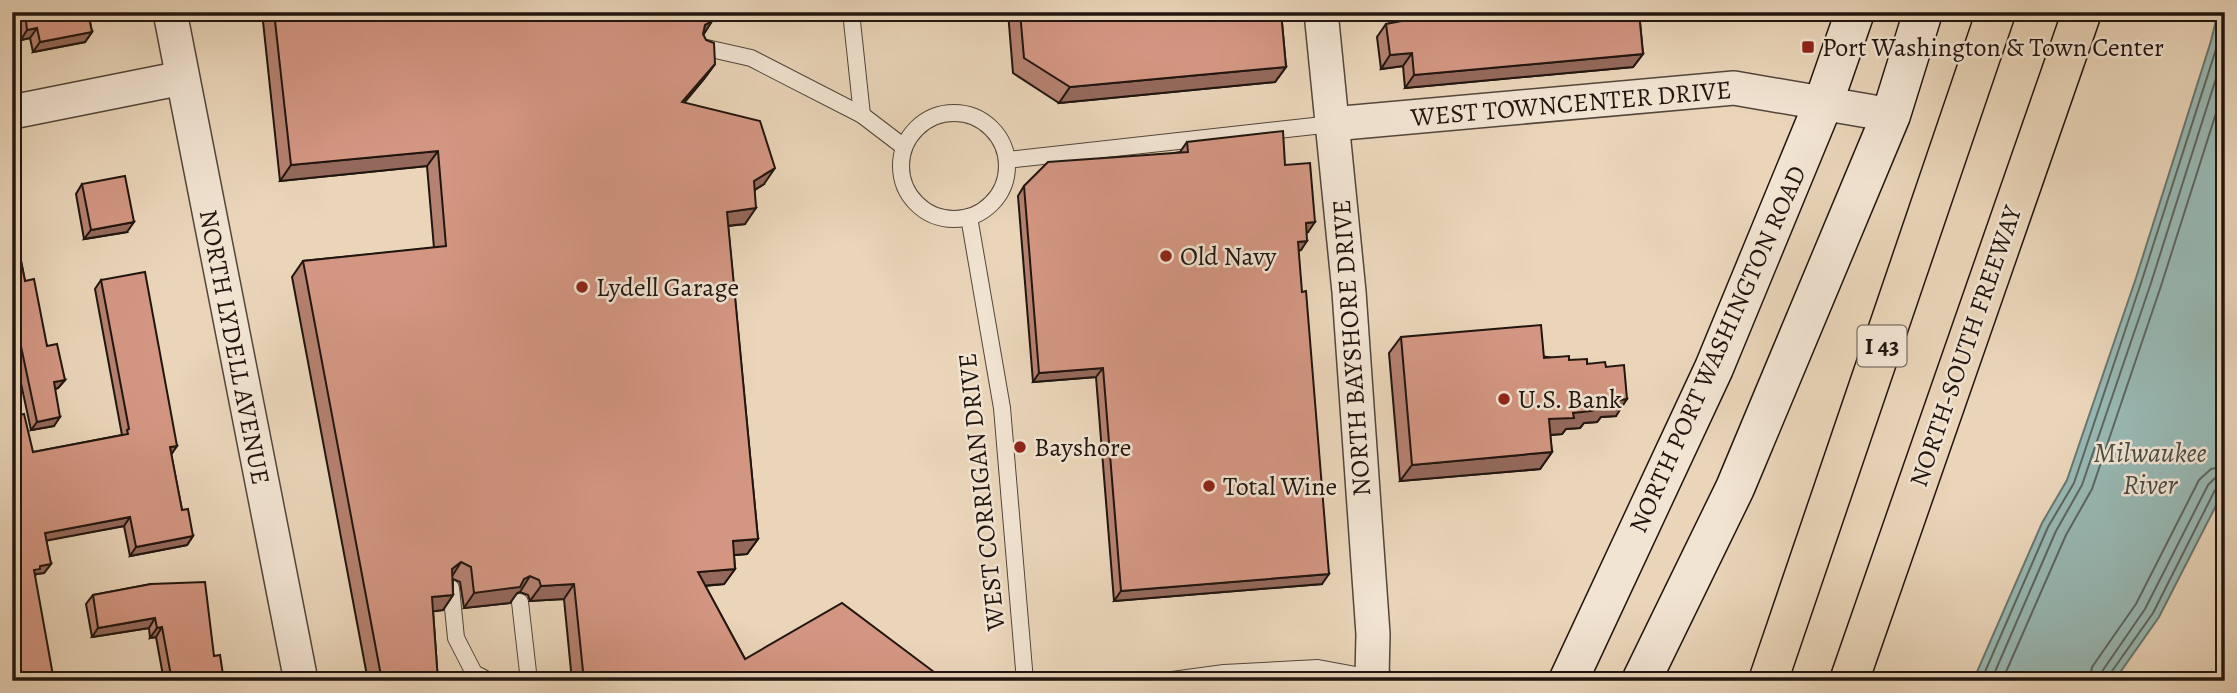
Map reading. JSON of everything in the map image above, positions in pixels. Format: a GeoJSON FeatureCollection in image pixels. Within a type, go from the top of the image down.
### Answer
{"type":"FeatureCollection","features":[{"type":"Feature","properties":{"kind":"highway","name":"I 43"},"geometry":{"type":"LineString","coordinates":[[1768,681],[1996,12]]}},
{"type":"Feature","properties":{"kind":"highway","name":"NORTH-SOUTH FREEWAY"},"geometry":{"type":"LineString","coordinates":[[1849,681],[2082,12]]}},
{"type":"Feature","properties":{"kind":"main road","name":"NORTH PORT WASHINGTON ROAD"},"geometry":{"type":"LineString","coordinates":[[1568,681],[1714,369],[1823,104],[1855,12]]}},
{"type":"Feature","properties":{"kind":"main road"},"geometry":{"type":"LineString","coordinates":[[1641,681],[1735,488],[1891,115],[1923,12]]}},
{"type":"Feature","properties":{"kind":"street","name":"NORTH LYDELL AVENUE"},"geometry":{"type":"LineString","coordinates":[[170,12],[301,681]]}},
{"type":"Feature","properties":{"kind":"street","name":"NORTH BAYSHORE DRIVE"},"geometry":{"type":"LineString","coordinates":[[1321,12],[1349,292],[1374,680]]}},
{"type":"Feature","properties":{"kind":"street"},"geometry":{"type":"LineString","coordinates":[[12,112],[182,78]]}},
{"type":"Feature","properties":{"kind":"street","name":"WEST TOWNCENTER DRIVE"},"geometry":{"type":"LineString","coordinates":[[1332,124],[1734,88],[1891,115]]}},
{"type":"Feature","properties":{"kind":"lane"},"geometry":{"type":"LineString","coordinates":[[851,12],[862,114]]}},
{"type":"Feature","properties":{"kind":"lane"},"geometry":{"type":"LineString","coordinates":[[702,47],[751,58],[862,114],[904,147]]}},
{"type":"Feature","properties":{"kind":"lane"},"geometry":{"type":"LineString","coordinates":[[958,113],[976,118],[991,128],[1002,143],[1007,160],[1005,179],[998,195],[985,209],[968,217],[952,219],[936,216],[921,208],[902,181],[904,147],[912,133],[925,122],[940,115],[958,113]]}},
{"type":"Feature","properties":{"kind":"lane"},"geometry":{"type":"LineString","coordinates":[[1007,160],[1332,124]]}},
{"type":"Feature","properties":{"kind":"lane","name":"WEST CORRIGAN DRIVE"},"geometry":{"type":"LineString","coordinates":[[968,217],[1002,408],[1025,681]]}},
{"type":"Feature","properties":{"kind":"lane"},"geometry":{"type":"LineString","coordinates":[[451,588],[456,638],[474,673],[489,681]]}},
{"type":"Feature","properties":{"kind":"lane"},"geometry":{"type":"LineString","coordinates":[[520,602],[529,681]]}},
{"type":"Feature","properties":{"kind":"lane"},"geometry":{"type":"LineString","coordinates":[[1165,681],[1224,673],[1318,668],[1374,680]]}},
{"type":"Feature","properties":{"kind":"water","name":"Milwaukee River"},"geometry":{"type":"Polygon","coordinates":[[[2218,12],[2225,12],[2225,488],[2159,617],[2114,681],[1973,681],[2042,523],[2067,480],[2136,278],[2218,12]]]}},
{"type":"Feature","properties":{"kind":"building"},"geometry":{"type":"Polygon","coordinates":[[[25,12],[88,12],[92,32],[40,42],[37,28],[27,30],[25,12]]]}},
{"type":"Feature","properties":{"kind":"building","name":"Lydell Garage"},"geometry":{"type":"Polygon","coordinates":[[[274,12],[712,12],[712,21],[705,25],[703,34],[706,40],[714,43],[715,64],[682,102],[760,121],[775,168],[754,181],[756,208],[727,212],[758,539],[733,541],[735,569],[698,572],[745,659],[842,603],[938,675],[926,681],[584,681],[574,584],[541,586],[539,580],[530,576],[524,579],[520,587],[474,593],[471,567],[461,562],[452,569],[453,595],[432,597],[438,681],[382,681],[303,261],[446,246],[438,151],[291,165],[274,12]]]}},
{"type":"Feature","properties":{"kind":"building"},"geometry":{"type":"Polygon","coordinates":[[[1020,12],[1281,12],[1286,67],[1070,87],[1024,58],[1020,12]]]}},
{"type":"Feature","properties":{"kind":"building"},"geometry":{"type":"Polygon","coordinates":[[[1402,12],[1639,12],[1643,54],[1414,75],[1412,53],[1390,55],[1386,24],[1402,21],[1402,12]]]}},
{"type":"Feature","properties":{"kind":"building"},"geometry":{"type":"Polygon","coordinates":[[[1283,131],[1285,165],[1310,163],[1315,222],[1306,223],[1307,241],[1298,242],[1302,292],[1306,291],[1329,574],[1121,591],[1103,368],[1039,373],[1024,186],[1048,162],[1188,152],[1187,142],[1283,131]]]}},
{"type":"Feature","properties":{"kind":"building"},"geometry":{"type":"Polygon","coordinates":[[[125,176],[134,222],[91,230],[82,184],[125,176]]]}},
{"type":"Feature","properties":{"kind":"building"},"geometry":{"type":"Polygon","coordinates":[[[12,216],[25,281],[34,279],[47,346],[57,344],[65,380],[54,382],[60,417],[37,422],[15,318],[12,318],[12,216]]]}},
{"type":"Feature","properties":{"kind":"building"},"geometry":{"type":"Polygon","coordinates":[[[145,272],[177,446],[170,447],[182,510],[188,509],[193,536],[136,547],[130,517],[45,533],[51,564],[34,570],[54,681],[12,681],[12,416],[24,414],[33,452],[128,434],[101,280],[145,272]]]}},
{"type":"Feature","properties":{"kind":"building","name":"U.S. Bank"},"geometry":{"type":"Polygon","coordinates":[[[1541,325],[1544,358],[1569,356],[1569,360],[1587,359],[1587,364],[1605,362],[1606,367],[1624,365],[1627,399],[1609,401],[1609,406],[1591,407],[1592,411],[1573,413],[1574,418],[1549,419],[1552,452],[1412,465],[1401,337],[1541,325]]]}},
{"type":"Feature","properties":{"kind":"building"},"geometry":{"type":"Polygon","coordinates":[[[205,582],[214,656],[220,655],[224,681],[172,681],[162,627],[157,628],[155,618],[98,628],[93,595],[151,584],[205,582]]]}},
{"type":"Feature","properties":{"kind":"place","name":"Port Washington & Town Center"},"geometry":{"type":"Point","coordinates":[1808,47]}},
{"type":"Feature","properties":{"kind":"place","name":"Old Navy"},"geometry":{"type":"Point","coordinates":[1166,256]}},
{"type":"Feature","properties":{"kind":"place","name":"Lydell Garage"},"geometry":{"type":"Point","coordinates":[582,287]}},
{"type":"Feature","properties":{"kind":"place","name":"U.S. Bank"},"geometry":{"type":"Point","coordinates":[1504,399]}},
{"type":"Feature","properties":{"kind":"place","name":"Bayshore"},"geometry":{"type":"Point","coordinates":[1020,447]}},
{"type":"Feature","properties":{"kind":"place","name":"Total Wine"},"geometry":{"type":"Point","coordinates":[1209,486]}}]}
